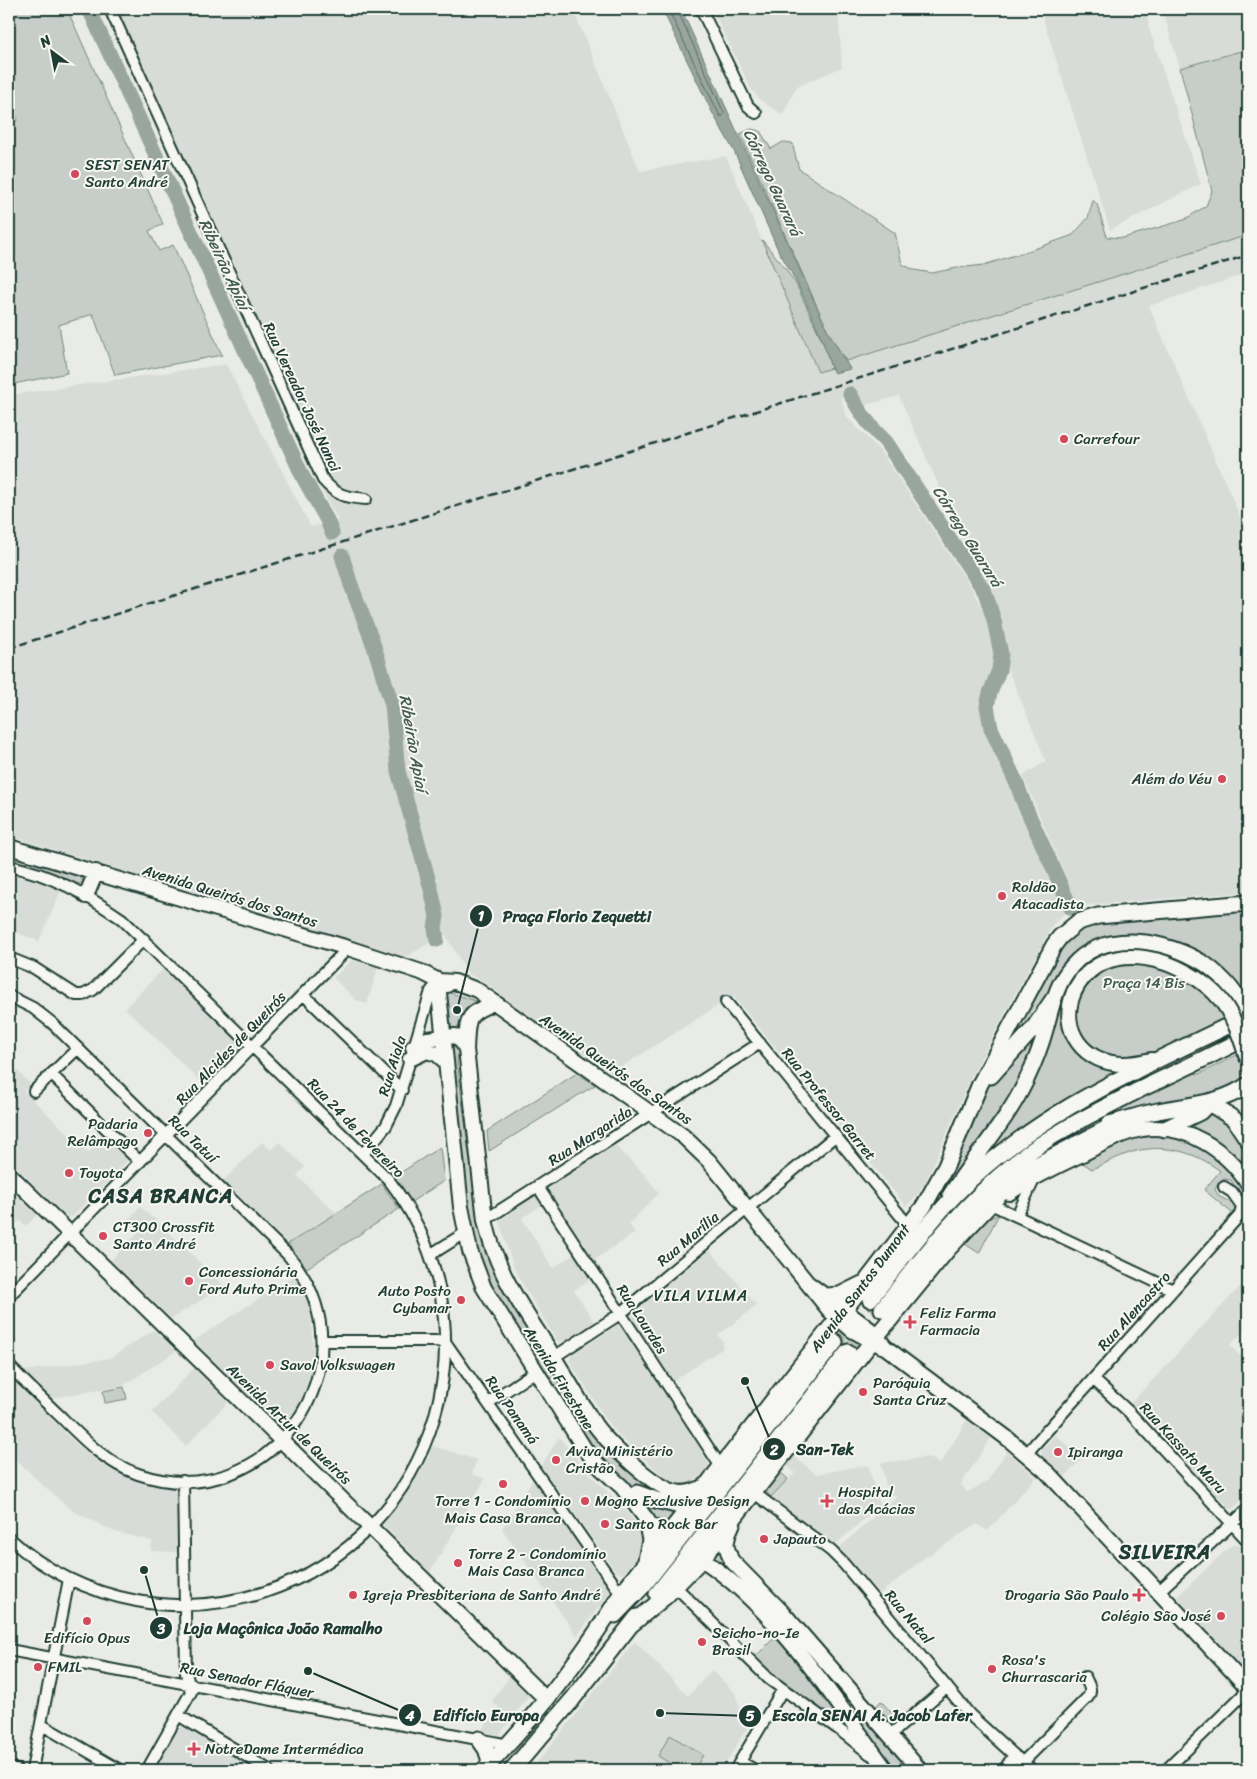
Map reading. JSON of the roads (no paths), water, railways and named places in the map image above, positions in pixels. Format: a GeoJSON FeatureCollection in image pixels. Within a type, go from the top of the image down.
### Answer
{"type":"FeatureCollection","features":[{"type":"Feature","properties":{"kind":"highway","name":"Avenida Santos Dumont"},"geometry":{"type":"LineString","coordinates":[[599,1630],[629,1601],[671,1540],[828,1341],[842,1314],[924,1206],[938,1182],[980,1084],[1054,945],[1069,928],[1078,922],[1107,914],[1246,907]]}},
{"type":"Feature","properties":{"kind":"highway"},"geometry":{"type":"LineString","coordinates":[[971,1107],[991,1076],[1033,1029],[1057,991]]}},
{"type":"Feature","properties":{"kind":"highway","name":"Avenida Santos Dumont"},"geometry":{"type":"LineString","coordinates":[[1248,1016],[1094,1093],[1025,1135],[970,1179],[939,1212],[876,1304],[964,1209],[1015,1163],[1086,1117],[1248,1037]]}},
{"type":"Feature","properties":{"kind":"highway"},"geometry":{"type":"LineString","coordinates":[[1051,1138],[1160,1110],[1209,1103],[1228,1096],[1248,1085]]}},
{"type":"Feature","properties":{"kind":"highway"},"geometry":{"type":"LineString","coordinates":[[1165,1129],[1200,1112],[1209,1103]]}},
{"type":"Feature","properties":{"kind":"highway"},"geometry":{"type":"LineString","coordinates":[[1209,1103],[1234,1119],[1248,1140]]}},
{"type":"Feature","properties":{"kind":"highway","name":"Avenida Santos Dumont"},"geometry":{"type":"LineString","coordinates":[[731,1510],[753,1492],[852,1367],[878,1341],[900,1308],[948,1249],[1007,1188],[1033,1167],[1119,1122]]}},
{"type":"Feature","properties":{"kind":"highway"},"geometry":{"type":"LineString","coordinates":[[827,1296],[840,1295],[865,1282],[867,1300],[874,1309],[889,1313],[900,1308]]}},
{"type":"Feature","properties":{"kind":"highway"},"geometry":{"type":"LineString","coordinates":[[828,1341],[833,1337],[848,1343],[853,1354],[852,1367]]}},
{"type":"Feature","properties":{"kind":"highway","name":"Avenida Santos Dumont"},"geometry":{"type":"LineString","coordinates":[[695,1510],[706,1486],[720,1467],[828,1341]]}},
{"type":"Feature","properties":{"kind":"highway","name":"Avenida Santos Dumont"},"geometry":{"type":"LineString","coordinates":[[632,1624],[676,1587],[697,1555],[848,1352]]}},
{"type":"Feature","properties":{"kind":"highway"},"geometry":{"type":"LineString","coordinates":[[637,1493],[695,1510],[731,1510]]}},
{"type":"Feature","properties":{"kind":"highway"},"geometry":{"type":"LineString","coordinates":[[646,1519],[650,1540],[646,1562]]}},
{"type":"Feature","properties":{"kind":"highway","name":"Avenida Santos Dumont"},"geometry":{"type":"LineString","coordinates":[[487,1767],[509,1745],[599,1630],[622,1594],[646,1562],[671,1540]]}},
{"type":"Feature","properties":{"kind":"highway","name":"Avenida Santos Dumont"},"geometry":{"type":"LineString","coordinates":[[512,1770],[632,1624],[697,1555]]}},
{"type":"Feature","properties":{"kind":"highway"},"geometry":{"type":"LineString","coordinates":[[546,1698],[555,1711],[555,1719]]}},
{"type":"Feature","properties":{"kind":"highway"},"geometry":{"type":"LineString","coordinates":[[479,1739],[486,1749],[487,1767]]}},
{"type":"Feature","properties":{"kind":"highway"},"geometry":{"type":"LineString","coordinates":[[509,1745],[531,1749]]}},
{"type":"Feature","properties":{"kind":"main road","name":"Avenida Queirós dos Santos"},"geometry":{"type":"LineString","coordinates":[[9,847],[348,948],[422,972],[457,990],[494,1003],[653,1113],[690,1142],[747,1208],[809,1284],[813,1292],[842,1314]]}},
{"type":"Feature","properties":{"kind":"main road"},"geometry":{"type":"LineString","coordinates":[[86,896],[96,872]]}},
{"type":"Feature","properties":{"kind":"main road"},"geometry":{"type":"LineString","coordinates":[[939,1212],[1009,1113],[1018,1097],[1040,1048],[1057,991],[1074,963],[1095,949],[1110,944],[1126,942],[1148,943],[1183,953],[1205,964],[1215,972],[1233,990],[1248,1016]]}},
{"type":"Feature","properties":{"kind":"main road"},"geometry":{"type":"LineString","coordinates":[[1163,1058],[1123,1064],[1107,1061],[1091,1054],[1078,1042],[1070,1026],[1068,1008],[1082,977],[1088,971],[1110,959],[1136,957],[1167,964],[1196,978],[1220,1000],[1232,1018],[1248,1060]]}},
{"type":"Feature","properties":{"kind":"main road","name":"Avenida Firestone"},"geometry":{"type":"LineString","coordinates":[[439,981],[461,1207],[465,1233],[484,1288],[584,1448],[601,1468],[622,1487],[646,1519],[671,1540],[724,1574],[781,1632],[827,1688],[883,1766]]}},
{"type":"Feature","properties":{"kind":"main road","name":"Avenida Firestone"},"geometry":{"type":"LineString","coordinates":[[494,1003],[477,1010],[470,1016],[467,1026],[466,1049],[485,1220],[490,1241],[504,1278],[604,1436],[644,1473],[665,1488],[684,1493],[706,1486]]}},
{"type":"Feature","properties":{"kind":"main road"},"geometry":{"type":"LineString","coordinates":[[412,1053],[427,1039],[455,1036],[459,1037],[466,1049]]}},
{"type":"Feature","properties":{"kind":"main road"},"geometry":{"type":"LineString","coordinates":[[412,1053],[427,1051],[437,1054],[446,1062]]}},
{"type":"Feature","properties":{"kind":"main road"},"geometry":{"type":"LineString","coordinates":[[988,1208],[1035,1178],[1125,1134],[1142,1129],[1165,1129],[1182,1132],[1209,1144],[1233,1164],[1248,1184]]}},
{"type":"Feature","properties":{"kind":"main road","name":"Avenida Artur de Queirós"},"geometry":{"type":"LineString","coordinates":[[9,1174],[546,1698]]}},
{"type":"Feature","properties":{"kind":"main road","name":"Avenida Queirós dos Santos"},"geometry":{"type":"LineString","coordinates":[[809,1284],[827,1296],[852,1330],[878,1341],[996,1430],[1062,1487],[1248,1689]]}},
{"type":"Feature","properties":{"kind":"main road"},"geometry":{"type":"LineString","coordinates":[[622,1487],[637,1493],[643,1489],[646,1483],[644,1473]]}},
{"type":"Feature","properties":{"kind":"main road"},"geometry":{"type":"LineString","coordinates":[[731,1510],[727,1550],[732,1560],[784,1614],[920,1770]]}},
{"type":"Feature","properties":{"kind":"street","name":"Rua Vereador José Nanci"},"geometry":{"type":"LineString","coordinates":[[110,9],[323,480],[338,494],[348,498],[366,499]]}},
{"type":"Feature","properties":{"kind":"street"},"geometry":{"type":"LineString","coordinates":[[701,9],[748,106],[756,113]]}},
{"type":"Feature","properties":{"kind":"street","name":"Rua 24 de Fevereiro"},"geometry":{"type":"LineString","coordinates":[[9,866],[42,875],[86,896],[122,919],[363,1154],[396,1190],[413,1219],[430,1255],[442,1298],[446,1343],[440,1395],[426,1442],[404,1485],[383,1512],[350,1544],[327,1562],[286,1584],[242,1598],[186,1606],[148,1603],[107,1594],[69,1579],[41,1563],[9,1538]]}},
{"type":"Feature","properties":{"kind":"street"},"geometry":{"type":"LineString","coordinates":[[9,958],[34,968],[70,992],[76,995],[83,995],[94,990],[144,939]]}},
{"type":"Feature","properties":{"kind":"street","name":"Rua Alcides de Queirós"},"geometry":{"type":"LineString","coordinates":[[9,1296],[348,948]]}},
{"type":"Feature","properties":{"kind":"street","name":"Rua Aiala"},"geometry":{"type":"LineString","coordinates":[[363,1154],[386,1126],[402,1090],[431,991],[439,981]]}},
{"type":"Feature","properties":{"kind":"street"},"geometry":{"type":"LineString","coordinates":[[304,995],[402,1090]]}},
{"type":"Feature","properties":{"kind":"street","name":"Rua Tatuí"},"geometry":{"type":"LineString","coordinates":[[9,996],[23,1002],[43,1015],[294,1261],[304,1275],[314,1299],[322,1342],[320,1361],[313,1390],[300,1417],[282,1440],[262,1456],[242,1468],[207,1479],[183,1481],[161,1480],[139,1474],[119,1466],[101,1455],[9,1366]]}},
{"type":"Feature","properties":{"kind":"street","name":"Rua Professor Garret"},"geometry":{"type":"LineString","coordinates":[[726,1002],[908,1225]]}},
{"type":"Feature","properties":{"kind":"street","name":"Rua Margarida"},"geometry":{"type":"LineString","coordinates":[[485,1220],[760,1043]]}},
{"type":"Feature","properties":{"kind":"street"},"geometry":{"type":"LineString","coordinates":[[34,1091],[78,1048]]}},
{"type":"Feature","properties":{"kind":"street"},"geometry":{"type":"LineString","coordinates":[[51,1074],[140,1162]]}},
{"type":"Feature","properties":{"kind":"street","name":"Rua Marília"},"geometry":{"type":"LineString","coordinates":[[554,1357],[620,1314],[835,1136]]}},
{"type":"Feature","properties":{"kind":"street"},"geometry":{"type":"LineString","coordinates":[[1017,1215],[1035,1178]]}},
{"type":"Feature","properties":{"kind":"street","name":"Rua Lourdes"},"geometry":{"type":"LineString","coordinates":[[538,1187],[720,1467]]}},
{"type":"Feature","properties":{"kind":"street","name":"Rua Alencastro"},"geometry":{"type":"LineString","coordinates":[[1026,1454],[1240,1215],[1242,1206],[1232,1192],[1224,1187]]}},
{"type":"Feature","properties":{"kind":"street"},"geometry":{"type":"LineString","coordinates":[[988,1208],[1017,1215],[1173,1290]]}},
{"type":"Feature","properties":{"kind":"street"},"geometry":{"type":"LineString","coordinates":[[430,1255],[465,1233]]}},
{"type":"Feature","properties":{"kind":"street"},"geometry":{"type":"LineString","coordinates":[[322,1342],[446,1343]]}},
{"type":"Feature","properties":{"kind":"street","name":"Rua Panamá"},"geometry":{"type":"LineString","coordinates":[[446,1343],[622,1594]]}},
{"type":"Feature","properties":{"kind":"street"},"geometry":{"type":"LineString","coordinates":[[488,1403],[536,1371]]}},
{"type":"Feature","properties":{"kind":"street","name":"Rua Kassato Maru"},"geometry":{"type":"LineString","coordinates":[[1093,1379],[1129,1412],[1248,1541]]}},
{"type":"Feature","properties":{"kind":"street"},"geometry":{"type":"LineString","coordinates":[[147,1770],[190,1695],[186,1673],[183,1481]]}},
{"type":"Feature","properties":{"kind":"street","name":"Rua Natal"},"geometry":{"type":"LineString","coordinates":[[753,1492],[831,1551],[979,1724],[1032,1770]]}},
{"type":"Feature","properties":{"kind":"street"},"geometry":{"type":"LineString","coordinates":[[1158,1592],[1248,1509]]}},
{"type":"Feature","properties":{"kind":"street"},"geometry":{"type":"LineString","coordinates":[[32,1770],[69,1579]]}},
{"type":"Feature","properties":{"kind":"street"},"geometry":{"type":"LineString","coordinates":[[676,1587],[769,1680],[841,1730],[883,1766]]}},
{"type":"Feature","properties":{"kind":"street","name":"Rua Senador Fláquer"},"geometry":{"type":"LineString","coordinates":[[9,1650],[509,1745]]}},
{"type":"Feature","properties":{"kind":"street"},"geometry":{"type":"LineString","coordinates":[[1023,1762],[1088,1697],[1091,1692],[1085,1677]]}},
{"type":"Feature","properties":{"kind":"street"},"geometry":{"type":"LineString","coordinates":[[889,1736],[946,1687]]}},
{"type":"Feature","properties":{"kind":"street"},"geometry":{"type":"LineString","coordinates":[[755,1770],[737,1766],[782,1689]]}},
{"type":"Feature","properties":{"kind":"street"},"geometry":{"type":"LineString","coordinates":[[1166,1770],[1248,1689]]}},
{"type":"Feature","properties":{"kind":"street"},"geometry":{"type":"LineString","coordinates":[[178,1716],[269,1770]]}},
{"type":"Feature","properties":{"kind":"street"},"geometry":{"type":"LineString","coordinates":[[42,1724],[120,1770]]}},
{"type":"Feature","properties":{"kind":"street"},"geometry":{"type":"LineString","coordinates":[[1004,1770],[1014,1755]]}},
{"type":"Feature","properties":{"kind":"street"},"geometry":{"type":"LineString","coordinates":[[9,1768],[17,1770]]}},
{"type":"Feature","properties":{"kind":"water"},"geometry":{"type":"Polygon","coordinates":[[[662,9],[681,9],[827,329],[850,369],[834,373],[832,370],[821,336],[804,298],[779,252],[734,151],[712,112],[662,9]]]}},
{"type":"Feature","properties":{"kind":"waterway","name":"Ribeirão Apiaí"},"geometry":{"type":"LineString","coordinates":[[89,9],[303,477],[327,520],[332,533]]}},
{"type":"Feature","properties":{"kind":"waterway","name":"Córrego Guarará"},"geometry":{"type":"LineString","coordinates":[[850,394],[866,420],[886,442],[985,592],[994,620],[1001,654],[999,670],[987,706],[991,728],[1071,908]]}},
{"type":"Feature","properties":{"kind":"waterway","name":"Ribeirão Apiaí"},"geometry":{"type":"LineString","coordinates":[[342,556],[374,646],[392,705],[398,771],[431,889],[437,916],[435,928],[437,940]]}},
{"type":"Feature","properties":{"kind":"tunnel"},"geometry":{"type":"LineString","coordinates":[[835,1342],[870,1299]]}},
{"type":"Feature","properties":{"kind":"tunnel"},"geometry":{"type":"LineString","coordinates":[[848,1352],[882,1309]]}},
{"type":"Feature","properties":{"kind":"railway"},"geometry":{"type":"LineString","coordinates":[[9,648],[1248,255]]}},
{"type":"Feature","properties":{"kind":"place","name":"SEST SENAT Santo André"},"geometry":{"type":"Point","coordinates":[75,174]}},
{"type":"Feature","properties":{"kind":"place","name":"Carrefour"},"geometry":{"type":"Point","coordinates":[1064,439]}},
{"type":"Feature","properties":{"kind":"place","name":"Além do Véu"},"geometry":{"type":"Point","coordinates":[1222,779]}},
{"type":"Feature","properties":{"kind":"place","name":"Roldão Atacadista"},"geometry":{"type":"Point","coordinates":[1002,896]}},
{"type":"Feature","properties":{"kind":"place","name":"Praça Florio Zequetti"},"geometry":{"type":"Point","coordinates":[457,1010]}},
{"type":"Feature","properties":{"kind":"place","name":"Padaria Relâmpago"},"geometry":{"type":"Point","coordinates":[148,1133]}},
{"type":"Feature","properties":{"kind":"place","name":"Toyota"},"geometry":{"type":"Point","coordinates":[69,1173]}},
{"type":"Feature","properties":{"kind":"place","name":"CT300 Crossfit Santo André"},"geometry":{"type":"Point","coordinates":[103,1236]}},
{"type":"Feature","properties":{"kind":"place","name":"Concessionária Ford Auto Prime"},"geometry":{"type":"Point","coordinates":[189,1281]}},
{"type":"Feature","properties":{"kind":"place","name":"Auto Posto Cybamar"},"geometry":{"type":"Point","coordinates":[461,1300]}},
{"type":"Feature","properties":{"kind":"place","name":"Feliz Farma Farmacia"},"geometry":{"type":"Point","coordinates":[910,1322]}},
{"type":"Feature","properties":{"kind":"place","name":"Savol Volkswagen"},"geometry":{"type":"Point","coordinates":[270,1365]}},
{"type":"Feature","properties":{"kind":"place","name":"San-Tek"},"geometry":{"type":"Point","coordinates":[745,1381]}},
{"type":"Feature","properties":{"kind":"place","name":"Paróquia Santa Cruz"},"geometry":{"type":"Point","coordinates":[863,1392]}},
{"type":"Feature","properties":{"kind":"place","name":"Ipiranga"},"geometry":{"type":"Point","coordinates":[1058,1452]}},
{"type":"Feature","properties":{"kind":"place","name":"Aviva Ministério Cristão"},"geometry":{"type":"Point","coordinates":[556,1460]}},
{"type":"Feature","properties":{"kind":"place","name":"Torre 1 - Condomínio Mais Casa Branca"},"geometry":{"type":"Point","coordinates":[503,1484]}},
{"type":"Feature","properties":{"kind":"place","name":"Mogno Exclusive Design"},"geometry":{"type":"Point","coordinates":[585,1501]}},
{"type":"Feature","properties":{"kind":"place","name":"Hospital das Acácias"},"geometry":{"type":"Point","coordinates":[827,1501]}},
{"type":"Feature","properties":{"kind":"place","name":"Santo Rock Bar"},"geometry":{"type":"Point","coordinates":[605,1524]}},
{"type":"Feature","properties":{"kind":"place","name":"Japauto"},"geometry":{"type":"Point","coordinates":[764,1539]}},
{"type":"Feature","properties":{"kind":"place","name":"Torre 2 - Condomínio Mais Casa Branca"},"geometry":{"type":"Point","coordinates":[458,1563]}},
{"type":"Feature","properties":{"kind":"place","name":"Loja Maçônica João Ramalho"},"geometry":{"type":"Point","coordinates":[144,1570]}},
{"type":"Feature","properties":{"kind":"place","name":"Igreja Presbiteriana de Santo André"},"geometry":{"type":"Point","coordinates":[353,1595]}},
{"type":"Feature","properties":{"kind":"place","name":"Drogaria São Paulo"},"geometry":{"type":"Point","coordinates":[1139,1595]}},
{"type":"Feature","properties":{"kind":"place","name":"Colégio São José"},"geometry":{"type":"Point","coordinates":[1221,1616]}},
{"type":"Feature","properties":{"kind":"place","name":"Edifício Opus"},"geometry":{"type":"Point","coordinates":[87,1621]}},
{"type":"Feature","properties":{"kind":"place","name":"Seicho-no-Ie Brasil"},"geometry":{"type":"Point","coordinates":[702,1642]}},
{"type":"Feature","properties":{"kind":"place","name":"FMIL"},"geometry":{"type":"Point","coordinates":[38,1667]}},
{"type":"Feature","properties":{"kind":"place","name":"Rosa's Churrascaria"},"geometry":{"type":"Point","coordinates":[992,1669]}},
{"type":"Feature","properties":{"kind":"place","name":"Edifício Europa"},"geometry":{"type":"Point","coordinates":[308,1671]}},
{"type":"Feature","properties":{"kind":"place","name":"Escola SENAI A. Jacob Lafer"},"geometry":{"type":"Point","coordinates":[660,1713]}},
{"type":"Feature","properties":{"kind":"place","name":"NotreDame Intermédica"},"geometry":{"type":"Point","coordinates":[194,1749]}},
{"type":"Feature","properties":{"kind":"district","name":"CASA BRANCA"},"geometry":{"type":"Point","coordinates":[161,1196]}},
{"type":"Feature","properties":{"kind":"district","name":"VILA VILMA"},"geometry":{"type":"Point","coordinates":[701,1295]}},
{"type":"Feature","properties":{"kind":"district","name":"SILVEIRA"},"geometry":{"type":"Point","coordinates":[1165,1552]}},
{"type":"Feature","properties":{"kind":"park label","name":"Praça 14 Bis"},"geometry":{"type":"Point","coordinates":[1144,983]}}]}
